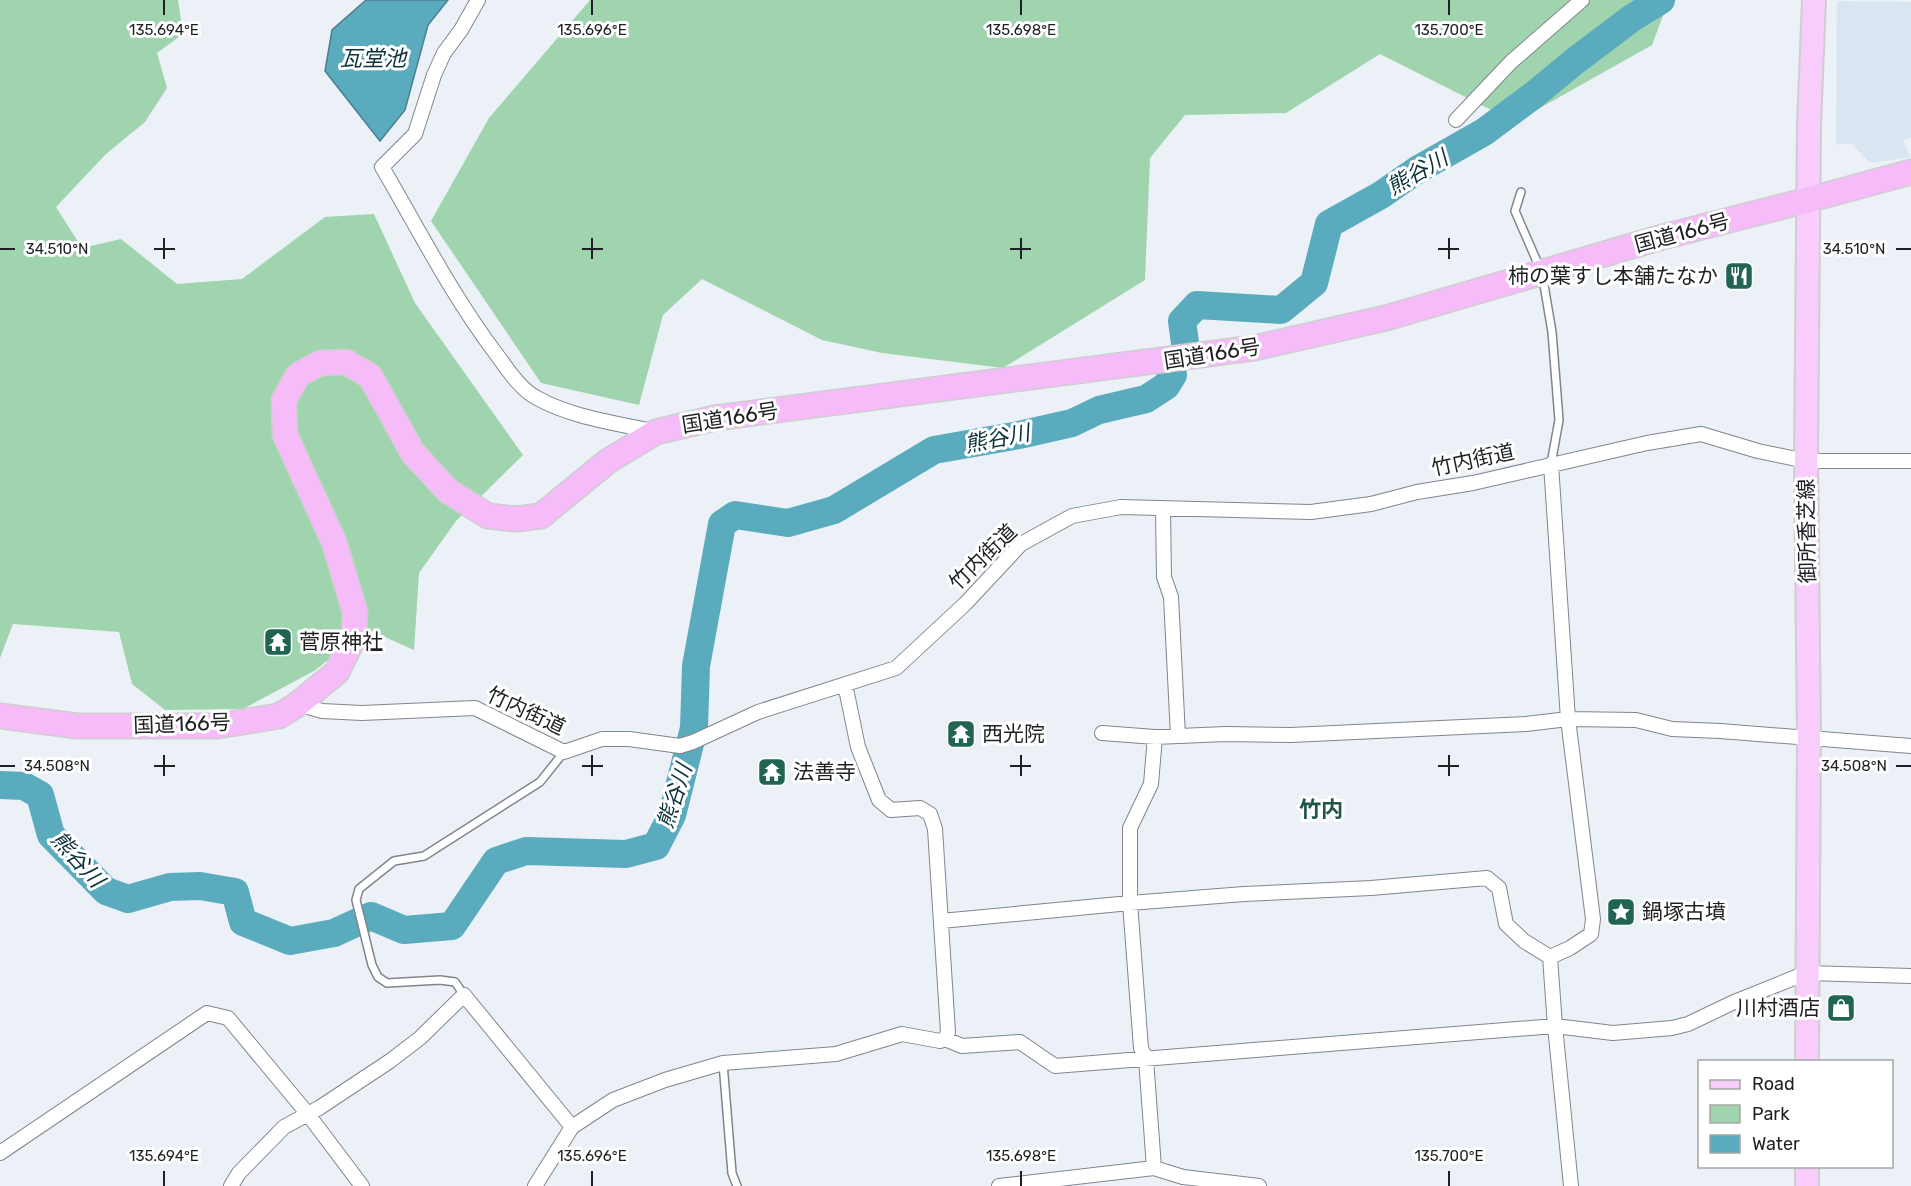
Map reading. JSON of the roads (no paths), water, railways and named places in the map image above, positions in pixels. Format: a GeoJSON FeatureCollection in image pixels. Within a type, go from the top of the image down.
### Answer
{"type":"FeatureCollection","features":[{"type":"Feature","properties":{"kind":"highway","name":"国道166号"},"geometry":{"type":"LineString","coordinates":[[0,716],[77,726],[217,726],[279,716],[298,704],[337,672],[354,637],[355,612],[334,542],[285,435],[284,400],[298,375],[320,363],[346,362],[369,376],[413,453],[448,491],[488,516],[516,519],[541,516],[608,461],[656,432],[727,417],[1254,348],[1386,318],[1659,238],[1911,171]]}},
{"type":"Feature","properties":{"kind":"main road","name":"御所香芝線"},"geometry":{"type":"LineString","coordinates":[[1807,1060],[1809,738],[1806,461],[1808,200],[1814,0]]}},
{"type":"Feature","properties":{"kind":"main road"},"geometry":{"type":"LineString","coordinates":[[1807,1168],[1807,1186]]}},
{"type":"Feature","properties":{"kind":"street"},"geometry":{"type":"LineString","coordinates":[[478,0],[461,30],[444,52],[415,134],[381,167],[481,335],[513,377],[535,397],[564,411],[656,432]]}},
{"type":"Feature","properties":{"kind":"street"},"geometry":{"type":"LineString","coordinates":[[1456,120],[1511,62],[1582,0]]}},
{"type":"Feature","properties":{"kind":"street","name":"竹内街道"},"geometry":{"type":"LineString","coordinates":[[298,704],[322,711],[362,713],[475,708],[564,752],[602,739],[686,744],[758,712],[896,668],[965,604],[1021,544],[1072,516],[1121,507],[1163,510],[1311,512],[1371,504],[1647,443],[1701,434],[1758,451],[1806,461],[1911,461]]}},
{"type":"Feature","properties":{"kind":"street"},"geometry":{"type":"LineString","coordinates":[[1550,957],[1570,948],[1591,934],[1593,919],[1568,719],[1551,464]]}},
{"type":"Feature","properties":{"kind":"street"},"geometry":{"type":"LineString","coordinates":[[1163,510],[1164,577],[1171,597],[1178,736]]}},
{"type":"Feature","properties":{"kind":"street"},"geometry":{"type":"LineString","coordinates":[[845,684],[858,747],[879,800],[891,810],[920,808],[930,814],[935,829],[948,1032],[945,1039]]}},
{"type":"Feature","properties":{"kind":"street"},"geometry":{"type":"LineString","coordinates":[[1102,733],[1155,738],[1373,732],[1526,724],[1568,719],[1636,720],[1672,729],[1911,746]]}},
{"type":"Feature","properties":{"kind":"street"},"geometry":{"type":"LineString","coordinates":[[1154,1168],[1146,1059],[1141,1048],[1130,903],[1130,828],[1151,784],[1155,738]]}},
{"type":"Feature","properties":{"kind":"street"},"geometry":{"type":"LineString","coordinates":[[941,921],[1244,894],[1371,888],[1487,878],[1499,888],[1506,924],[1524,941],[1550,957]]}},
{"type":"Feature","properties":{"kind":"street"},"geometry":{"type":"LineString","coordinates":[[1550,957],[1554,1026],[1570,1186]]}},
{"type":"Feature","properties":{"kind":"street"},"geometry":{"type":"LineString","coordinates":[[535,1186],[572,1127],[613,1100],[665,1080],[723,1063],[836,1054],[902,1034],[940,1041],[945,1039],[962,1046],[1020,1042],[1055,1066],[1554,1026],[1612,1033],[1672,1028],[1688,1024],[1732,1003],[1806,973],[1911,976]]}},
{"type":"Feature","properties":{"kind":"street"},"geometry":{"type":"LineString","coordinates":[[231,1186],[239,1173],[284,1126],[319,1108],[390,1061],[420,1038],[464,995],[572,1127]]}},
{"type":"Feature","properties":{"kind":"street"},"geometry":{"type":"LineString","coordinates":[[0,1153],[207,1013],[228,1018],[307,1113],[362,1186]]}},
{"type":"Feature","properties":{"kind":"street"},"geometry":{"type":"LineString","coordinates":[[999,1186],[1154,1168],[1183,1181],[1259,1186]]}},
{"type":"Feature","properties":{"kind":"lane"},"geometry":{"type":"LineString","coordinates":[[1521,192],[1515,211],[1542,273],[1552,332],[1559,420],[1551,464]]}},
{"type":"Feature","properties":{"kind":"lane"},"geometry":{"type":"LineString","coordinates":[[464,995],[455,982],[440,980],[387,983],[378,977],[372,965],[357,908],[356,900],[359,889],[394,861],[424,856],[540,782],[564,752]]}},
{"type":"Feature","properties":{"kind":"lane"},"geometry":{"type":"LineString","coordinates":[[723,1063],[732,1173],[737,1186]]}},
{"type":"Feature","properties":{"kind":"water","name":"瓦堂池"},"geometry":{"type":"Polygon","coordinates":[[[366,0],[448,0],[428,25],[405,110],[380,141],[325,71],[332,30],[366,0]]]}},
{"type":"Feature","properties":{"kind":"waterway","name":"熊谷川"},"geometry":{"type":"LineString","coordinates":[[1185,343],[1182,321],[1197,305],[1281,310],[1314,283],[1329,224],[1484,132],[1632,18],[1661,0]]}},
{"type":"Feature","properties":{"kind":"waterway","name":"熊谷川"},"geometry":{"type":"LineString","coordinates":[[0,785],[24,786],[40,795],[51,835],[106,891],[128,899],[170,887],[200,886],[235,892],[243,922],[290,941],[334,933],[371,916],[404,930],[452,926],[496,861],[526,851],[626,854],[656,846],[672,815],[694,728],[696,666],[722,524],[735,515],[788,523],[834,510],[934,450],[1072,423],[1099,410],[1146,399],[1166,386],[1173,375]]}},
{"type":"Feature","properties":{"kind":"place","name":"柿の葉すし本舗たなか"},"geometry":{"type":"Point","coordinates":[1739,276]}},
{"type":"Feature","properties":{"kind":"place","name":"菅原神社"},"geometry":{"type":"Point","coordinates":[278,642]}},
{"type":"Feature","properties":{"kind":"place","name":"西光院"},"geometry":{"type":"Point","coordinates":[961,734]}},
{"type":"Feature","properties":{"kind":"place","name":"法善寺"},"geometry":{"type":"Point","coordinates":[772,772]}},
{"type":"Feature","properties":{"kind":"place","name":"鍋塚古墳"},"geometry":{"type":"Point","coordinates":[1621,912]}},
{"type":"Feature","properties":{"kind":"place","name":"川村酒店"},"geometry":{"type":"Point","coordinates":[1841,1008]}},
{"type":"Feature","properties":{"kind":"district","name":"竹内"},"geometry":{"type":"Point","coordinates":[1321,809]}}]}
